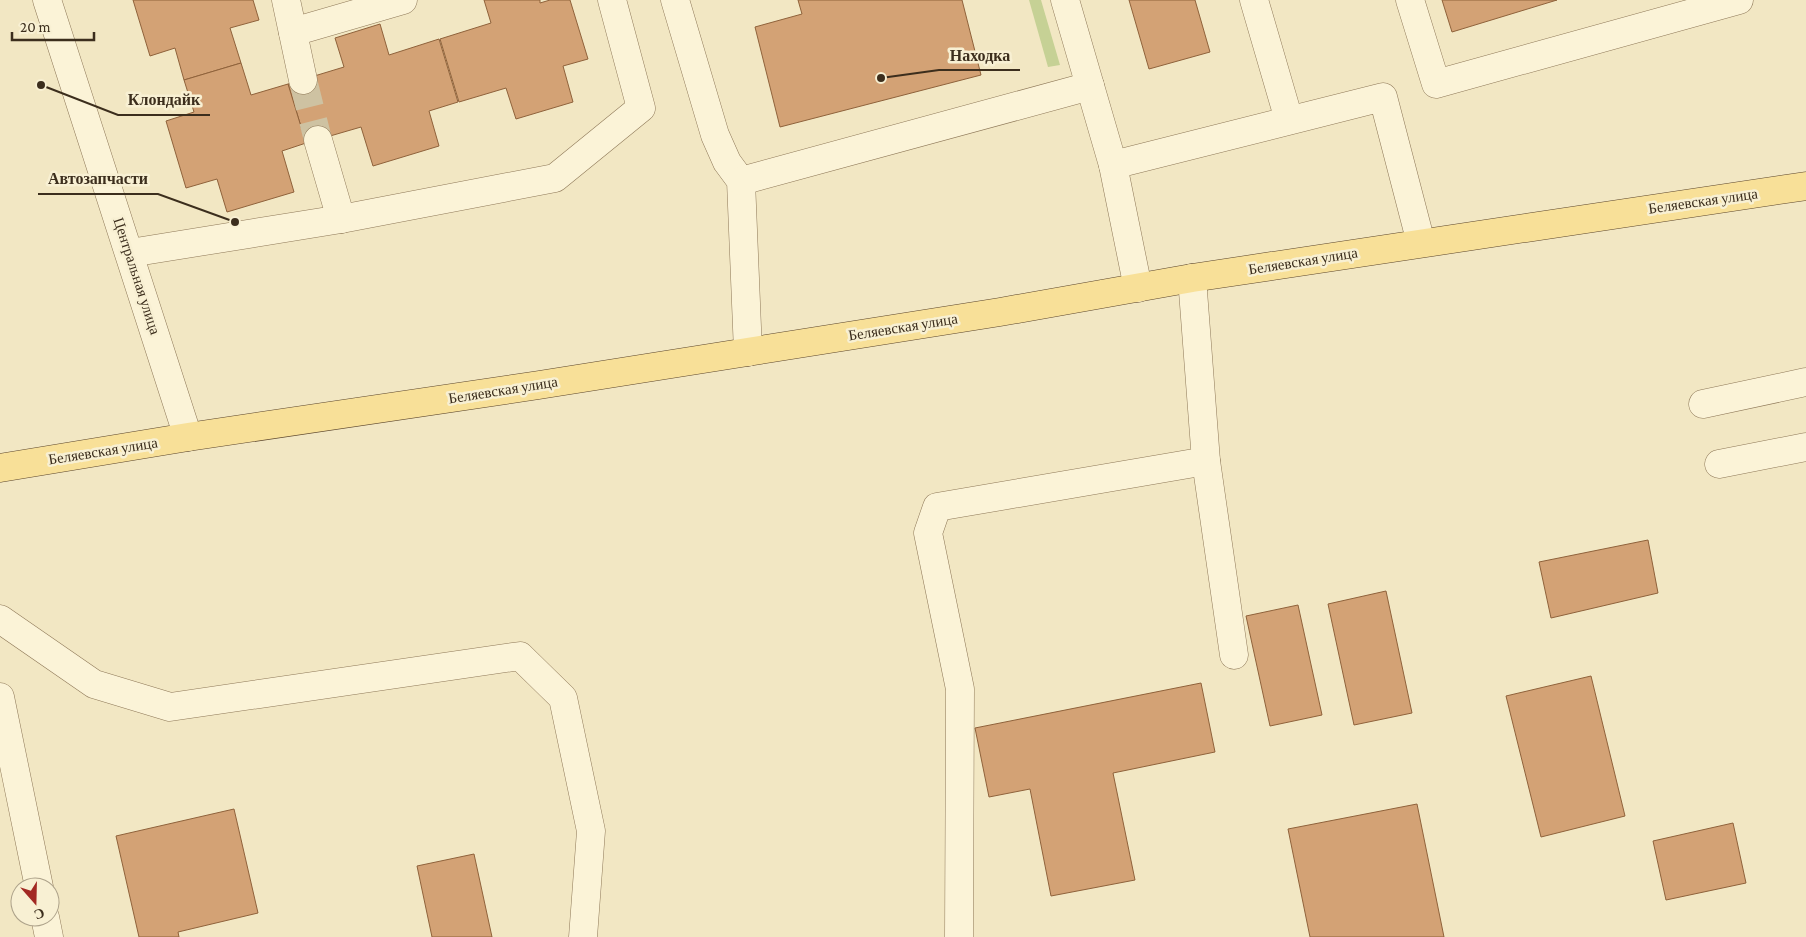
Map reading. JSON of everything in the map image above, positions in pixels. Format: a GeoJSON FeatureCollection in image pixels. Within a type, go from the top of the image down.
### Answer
{"type":"FeatureCollection","features":[{"type":"Feature","properties":{"kind":"main road","name":"Беляевская улица"},"geometry":{"type":"LineString","coordinates":[[0,468],[188,437],[748,352],[1192,278],[1806,186]]}},
{"type":"Feature","properties":{"kind":"street","name":"Центральная улица"},"geometry":{"type":"LineString","coordinates":[[47,0],[188,437]]}},
{"type":"Feature","properties":{"kind":"street"},"geometry":{"type":"LineString","coordinates":[[286,0],[303,80]]}},
{"type":"Feature","properties":{"kind":"street"},"geometry":{"type":"LineString","coordinates":[[293,32],[403,0]]}},
{"type":"Feature","properties":{"kind":"street"},"geometry":{"type":"LineString","coordinates":[[130,253],[341,218],[555,178],[641,108],[612,0]]}},
{"type":"Feature","properties":{"kind":"street"},"geometry":{"type":"LineString","coordinates":[[676,0],[715,135],[727,162],[741,181],[748,352]]}},
{"type":"Feature","properties":{"kind":"street"},"geometry":{"type":"LineString","coordinates":[[1065,0],[1113,165],[1138,288]]}},
{"type":"Feature","properties":{"kind":"street"},"geometry":{"type":"LineString","coordinates":[[1254,0],[1290,120]]}},
{"type":"Feature","properties":{"kind":"street"},"geometry":{"type":"LineString","coordinates":[[1410,0],[1436,84],[1739,0]]}},
{"type":"Feature","properties":{"kind":"street"},"geometry":{"type":"LineString","coordinates":[[741,181],[1090,86]]}},
{"type":"Feature","properties":{"kind":"street"},"geometry":{"type":"LineString","coordinates":[[1113,165],[1383,97],[1421,243]]}},
{"type":"Feature","properties":{"kind":"street"},"geometry":{"type":"LineString","coordinates":[[318,140],[341,218]]}},
{"type":"Feature","properties":{"kind":"street"},"geometry":{"type":"LineString","coordinates":[[1192,278],[1206,461],[1234,655]]}},
{"type":"Feature","properties":{"kind":"street"},"geometry":{"type":"LineString","coordinates":[[1703,404],[1806,382]]}},
{"type":"Feature","properties":{"kind":"street"},"geometry":{"type":"LineString","coordinates":[[1719,464],[1806,448]]}},
{"type":"Feature","properties":{"kind":"street"},"geometry":{"type":"LineString","coordinates":[[960,937],[960,689],[928,533],[937,507],[1206,461]]}},
{"type":"Feature","properties":{"kind":"street"},"geometry":{"type":"LineString","coordinates":[[0,619],[94,684],[170,707],[520,656],[563,698],[591,831],[582,937]]}},
{"type":"Feature","properties":{"kind":"street"},"geometry":{"type":"LineString","coordinates":[[0,696],[37,877]]}},
{"type":"Feature","properties":{"kind":"green space"},"geometry":{"type":"Polygon","coordinates":[[[1029,0],[1041,0],[1060,65],[1048,67],[1029,0]]]}},
{"type":"Feature","properties":{"kind":"building"},"geometry":{"type":"Polygon","coordinates":[[[133,0],[253,0],[259,20],[230,28],[241,63],[184,80],[175,48],[150,56],[133,0]]]}},
{"type":"Feature","properties":{"kind":"building"},"geometry":{"type":"Polygon","coordinates":[[[484,0],[540,0],[540,3],[550,0],[570,0],[588,59],[563,66],[573,102],[516,119],[506,88],[459,102],[440,39],[491,23],[484,0]]]}},
{"type":"Feature","properties":{"kind":"building"},"geometry":{"type":"Polygon","coordinates":[[[798,0],[962,0],[981,75],[780,127],[755,27],[802,14],[798,0]]]}},
{"type":"Feature","properties":{"kind":"building"},"geometry":{"type":"Polygon","coordinates":[[[1129,0],[1195,0],[1210,52],[1149,69],[1129,0]]]}},
{"type":"Feature","properties":{"kind":"building"},"geometry":{"type":"Polygon","coordinates":[[[1442,0],[1557,0],[1452,32],[1442,0]]]}},
{"type":"Feature","properties":{"kind":"building"},"geometry":{"type":"Polygon","coordinates":[[[380,24],[389,55],[439,39],[458,102],[429,111],[439,146],[373,166],[361,127],[306,143],[288,84],[344,67],[335,38],[380,24]]]}},
{"type":"Feature","properties":{"kind":"building"},"geometry":{"type":"Polygon","coordinates":[[[241,63],[251,95],[288,84],[306,143],[282,151],[294,192],[227,212],[217,179],[186,188],[166,121],[194,112],[184,80],[241,63]]]}},
{"type":"Feature","properties":{"kind":"building"},"geometry":{"type":"Polygon","coordinates":[[[1648,540],[1658,593],[1551,618],[1539,562],[1648,540]]]}},
{"type":"Feature","properties":{"kind":"building"},"geometry":{"type":"Polygon","coordinates":[[[1386,591],[1412,713],[1354,725],[1328,604],[1386,591]]]}},
{"type":"Feature","properties":{"kind":"building"},"geometry":{"type":"Polygon","coordinates":[[[1298,605],[1322,715],[1270,726],[1246,616],[1298,605]]]}},
{"type":"Feature","properties":{"kind":"building"},"geometry":{"type":"Polygon","coordinates":[[[1591,676],[1625,816],[1541,837],[1506,696],[1591,676]]]}},
{"type":"Feature","properties":{"kind":"building"},"geometry":{"type":"Polygon","coordinates":[[[1201,683],[1215,752],[1113,773],[1135,880],[1051,896],[1030,789],[989,797],[975,728],[1201,683]]]}},
{"type":"Feature","properties":{"kind":"building"},"geometry":{"type":"Polygon","coordinates":[[[1417,804],[1444,937],[1310,937],[1288,829],[1417,804]]]}},
{"type":"Feature","properties":{"kind":"building"},"geometry":{"type":"Polygon","coordinates":[[[234,809],[258,913],[178,932],[179,937],[139,937],[116,836],[234,809]]]}},
{"type":"Feature","properties":{"kind":"building"},"geometry":{"type":"Polygon","coordinates":[[[1733,823],[1746,883],[1666,900],[1653,841],[1733,823]]]}},
{"type":"Feature","properties":{"kind":"building"},"geometry":{"type":"Polygon","coordinates":[[[474,854],[492,937],[432,937],[417,866],[474,854]]]}},
{"type":"Feature","properties":{"kind":"tunnel"},"geometry":{"type":"LineString","coordinates":[[303,80],[318,140]]}},
{"type":"Feature","properties":{"kind":"place","name":"Находка"},"geometry":{"type":"Point","coordinates":[881,78]}},
{"type":"Feature","properties":{"kind":"place","name":"Клондайк"},"geometry":{"type":"Point","coordinates":[41,85]}},
{"type":"Feature","properties":{"kind":"place","name":"Автозапчасти"},"geometry":{"type":"Point","coordinates":[235,222]}}]}
